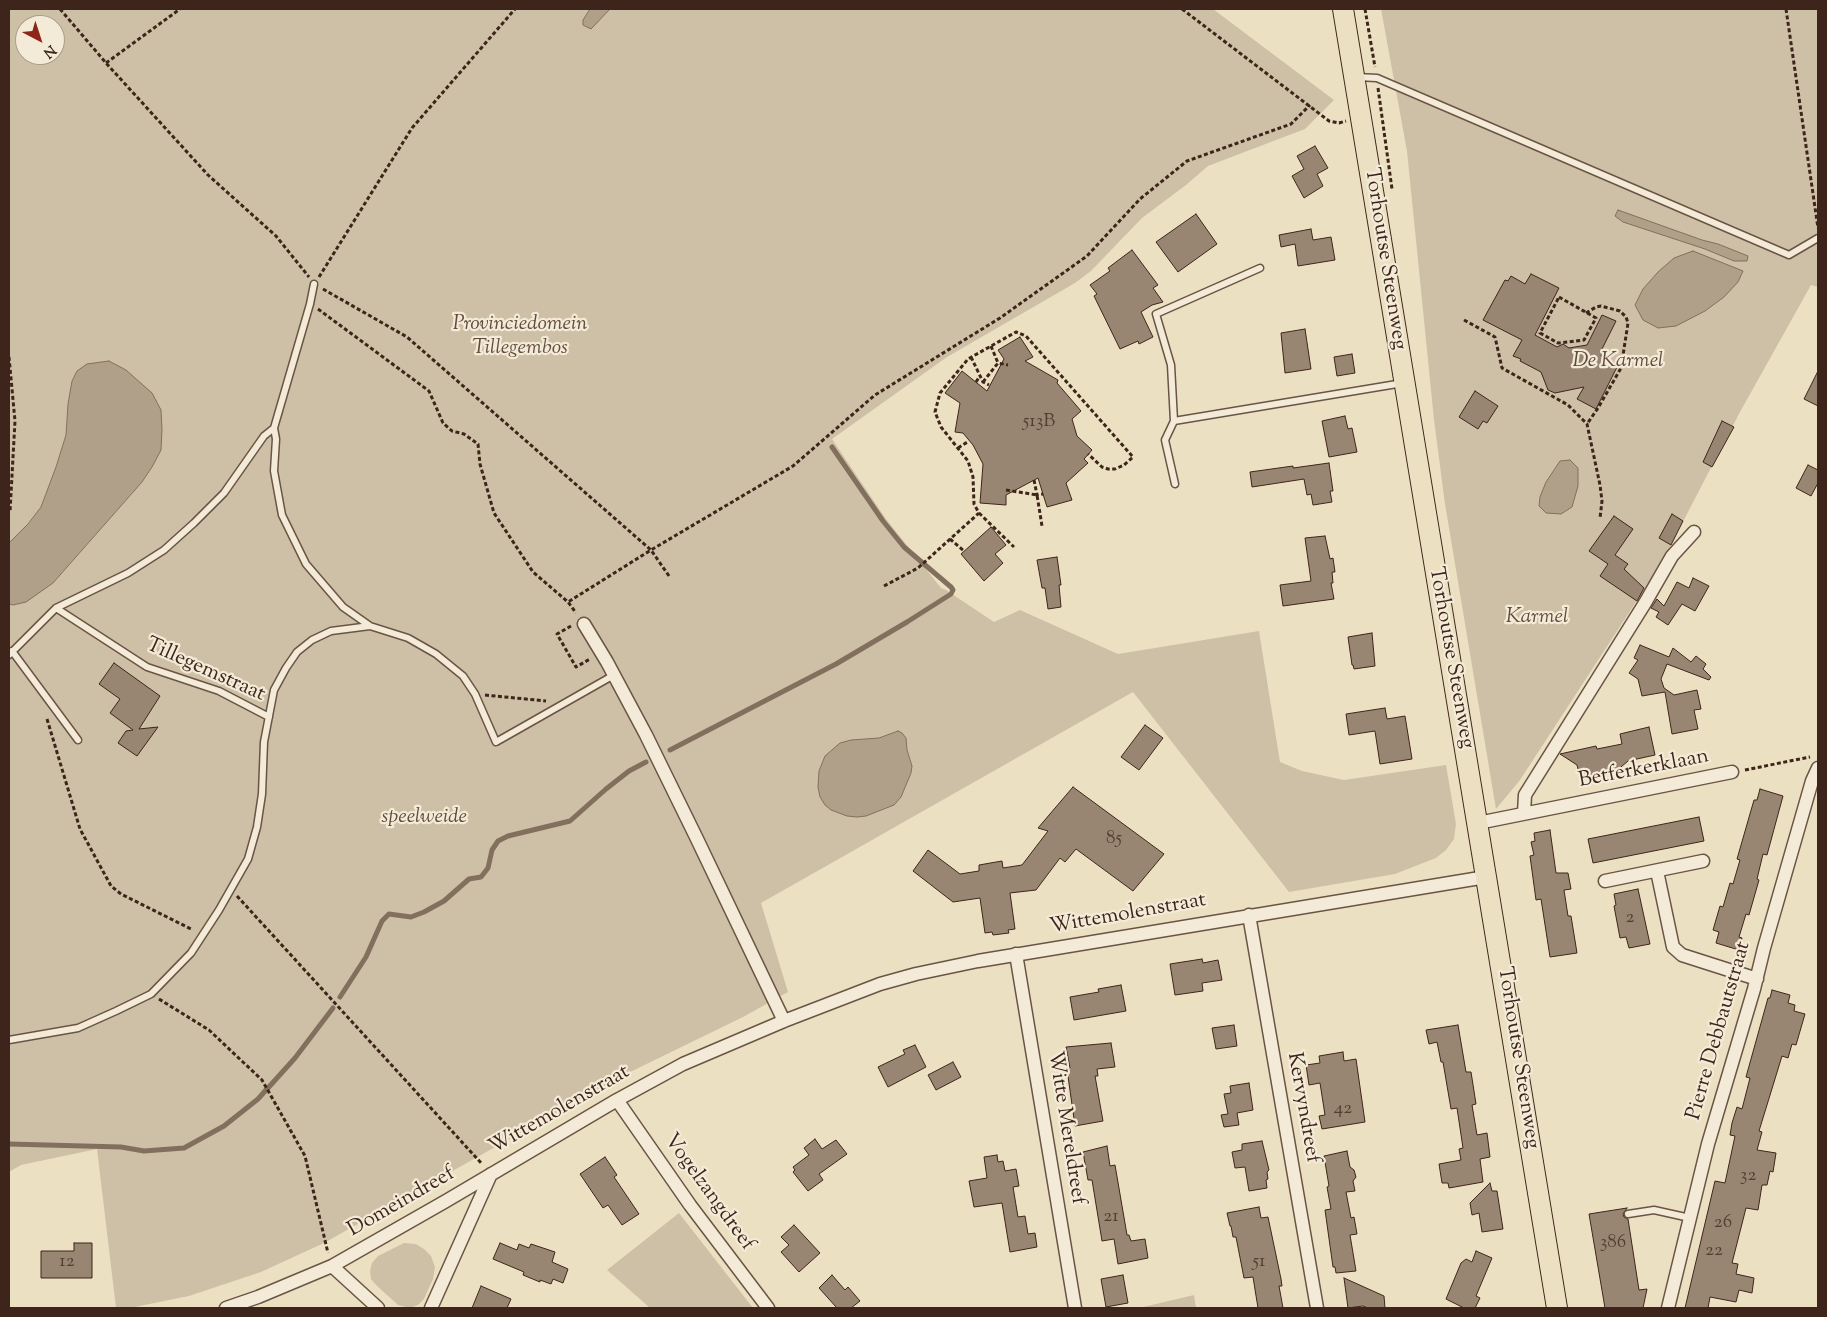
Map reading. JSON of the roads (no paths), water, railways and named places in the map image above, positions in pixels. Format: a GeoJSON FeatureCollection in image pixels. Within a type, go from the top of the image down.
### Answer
{"type":"FeatureCollection","features":[{"type":"Feature","properties":{"kind":"main road","name":"Torhoutse Steenweg"},"geometry":{"type":"LineString","coordinates":[[1343,9],[1557,1308]]}},
{"type":"Feature","properties":{"kind":"street"},"geometry":{"type":"LineString","coordinates":[[1524,813],[1525,795],[1645,603],[1672,556],[1694,532]]}},
{"type":"Feature","properties":{"kind":"street"},"geometry":{"type":"LineString","coordinates":[[578,624],[601,653],[614,675],[697,839],[784,1021]]}},
{"type":"Feature","properties":{"kind":"street","name":"Pierre Debbautstraat"},"geometry":{"type":"LineString","coordinates":[[1668,1308],[1708,1144],[1757,980],[1764,948],[1815,772],[1818,768]]}},
{"type":"Feature","properties":{"kind":"street","name":"Betferkerklaan"},"geometry":{"type":"LineString","coordinates":[[1478,824],[1524,813],[1732,772]]}},
{"type":"Feature","properties":{"kind":"street"},"geometry":{"type":"LineString","coordinates":[[1605,881],[1703,861]]}},
{"type":"Feature","properties":{"kind":"street"},"geometry":{"type":"LineString","coordinates":[[1657,871],[1672,947],[1682,955],[1757,980]]}},
{"type":"Feature","properties":{"kind":"street","name":"Wittemolenstraat"},"geometry":{"type":"LineString","coordinates":[[431,1308],[491,1174],[617,1100],[683,1064],[784,1021],[889,982],[940,968],[1486,877]]}},
{"type":"Feature","properties":{"kind":"street","name":"Kervyndreef"},"geometry":{"type":"LineString","coordinates":[[1249,916],[1317,1308]]}},
{"type":"Feature","properties":{"kind":"street","name":"Witte Mereldreef"},"geometry":{"type":"LineString","coordinates":[[1016,954],[1075,1308]]}},
{"type":"Feature","properties":{"kind":"street","name":"Vogelzangdreef"},"geometry":{"type":"LineString","coordinates":[[617,1100],[699,1218],[768,1308]]}},
{"type":"Feature","properties":{"kind":"street","name":"Domeindreef"},"geometry":{"type":"LineString","coordinates":[[226,1308],[267,1294],[332,1266],[491,1174]]}},
{"type":"Feature","properties":{"kind":"street"},"geometry":{"type":"LineString","coordinates":[[332,1266],[378,1308]]}},
{"type":"Feature","properties":{"kind":"lane"},"geometry":{"type":"LineString","coordinates":[[1354,77],[1377,78],[1789,256],[1818,238]]}},
{"type":"Feature","properties":{"kind":"lane"},"geometry":{"type":"LineString","coordinates":[[1175,484],[1165,440],[1174,421],[1171,364],[1156,314],[1260,268]]}},
{"type":"Feature","properties":{"kind":"lane"},"geometry":{"type":"LineString","coordinates":[[314,284],[274,428],[276,439],[274,471],[282,515],[306,564],[343,607],[370,626],[408,638],[436,654],[463,676],[476,694],[496,742],[614,675]]}},
{"type":"Feature","properties":{"kind":"lane"},"geometry":{"type":"LineString","coordinates":[[1174,421],[1404,383]]}},
{"type":"Feature","properties":{"kind":"lane"},"geometry":{"type":"LineString","coordinates":[[78,740],[11,651],[56,608],[128,573],[164,550],[194,524],[224,492],[264,436],[274,428]]}},
{"type":"Feature","properties":{"kind":"lane","name":"Tillegemstraat"},"geometry":{"type":"LineString","coordinates":[[56,608],[147,667],[219,691],[269,717]]}},
{"type":"Feature","properties":{"kind":"lane"},"geometry":{"type":"LineString","coordinates":[[9,1040],[78,1028],[151,994],[190,953],[231,890],[248,859],[262,794],[264,742],[274,690],[286,668],[297,652],[312,640],[331,632],[370,626]]}},
{"type":"Feature","properties":{"kind":"lane"},"geometry":{"type":"LineString","coordinates":[[1628,1214],[1654,1210],[1690,1218]]}},
{"type":"Feature","properties":{"kind":"waterway"},"geometry":{"type":"LineString","coordinates":[[670,750],[836,664],[951,594],[953,590],[951,587],[904,547],[883,521],[832,447]]}},
{"type":"Feature","properties":{"kind":"waterway"},"geometry":{"type":"LineString","coordinates":[[340,997],[366,957],[382,921],[389,914],[411,917],[444,901],[469,879],[481,877],[488,868],[492,850],[498,841],[508,836],[570,821],[629,771],[646,762]]}},
{"type":"Feature","properties":{"kind":"waterway"},"geometry":{"type":"LineString","coordinates":[[268,1088],[295,1058],[333,1008]]}},
{"type":"Feature","properties":{"kind":"waterway"},"geometry":{"type":"LineString","coordinates":[[9,1144],[121,1147],[144,1151],[184,1148],[224,1126],[258,1099],[266,1090]]}},
{"type":"Feature","properties":{"kind":"park label","name":"Provinciedomein Tillegembos"},"geometry":{"type":"Point","coordinates":[520,337]}},
{"type":"Feature","properties":{"kind":"park label","name":"De Karmel"},"geometry":{"type":"Point","coordinates":[1618,362]}},
{"type":"Feature","properties":{"kind":"park label","name":"Karmel"},"geometry":{"type":"Point","coordinates":[1537,618]}},
{"type":"Feature","properties":{"kind":"park label","name":"speelweide"},"geometry":{"type":"Point","coordinates":[424,818]}}]}
